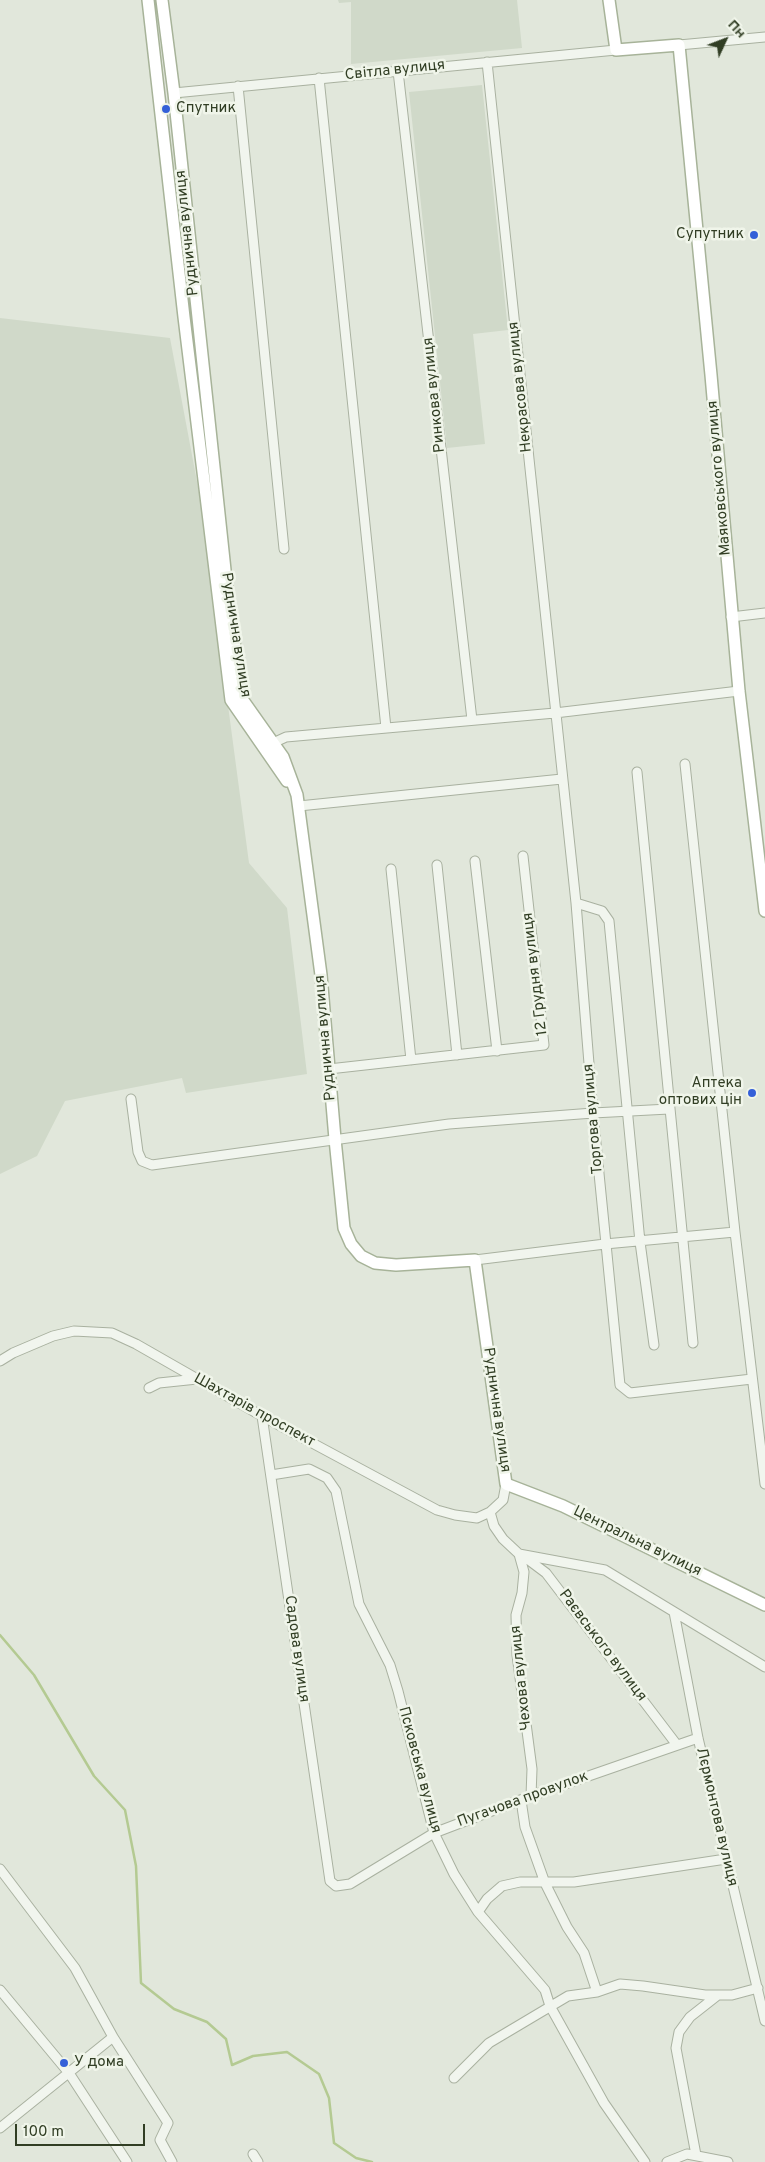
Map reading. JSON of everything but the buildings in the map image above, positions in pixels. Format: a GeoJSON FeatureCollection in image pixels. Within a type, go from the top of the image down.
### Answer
{"type":"FeatureCollection","features":[{"type":"Feature","properties":{"kind":"main road"},"geometry":{"type":"LineString","coordinates":[[148,0],[184,317],[231,700],[298,800]]}},
{"type":"Feature","properties":{"kind":"main road","name":"Руднична вулиця"},"geometry":{"type":"LineString","coordinates":[[162,0],[174,93],[227,588],[242,698],[282,757],[298,800],[321,975],[344,1228],[351,1244],[361,1256],[375,1263],[396,1265],[475,1260],[506,1484]]}},
{"type":"Feature","properties":{"kind":"main road"},"geometry":{"type":"LineString","coordinates":[[609,0],[616,50],[679,45]]}},
{"type":"Feature","properties":{"kind":"main road","name":"Маяковського вулиця"},"geometry":{"type":"LineString","coordinates":[[679,45],[739,691],[762,860],[765,911]]}},
{"type":"Feature","properties":{"kind":"main road","name":"Центральна вулиця"},"geometry":{"type":"LineString","coordinates":[[506,1484],[563,1506],[765,1605]]}},
{"type":"Feature","properties":{"kind":"street"},"geometry":{"type":"LineString","coordinates":[[679,45],[765,37]]}},
{"type":"Feature","properties":{"kind":"street","name":"Світла вулиця"},"geometry":{"type":"LineString","coordinates":[[174,93],[616,50]]}},
{"type":"Feature","properties":{"kind":"street","name":"Некрасова вулиця"},"geometry":{"type":"LineString","coordinates":[[487,62],[562,779]]}},
{"type":"Feature","properties":{"kind":"street","name":"Ринкова вулиця"},"geometry":{"type":"LineString","coordinates":[[398,70],[472,720]]}},
{"type":"Feature","properties":{"kind":"street"},"geometry":{"type":"LineString","coordinates":[[319,78],[386,728]]}},
{"type":"Feature","properties":{"kind":"street"},"geometry":{"type":"LineString","coordinates":[[238,86],[284,549]]}},
{"type":"Feature","properties":{"kind":"street"},"geometry":{"type":"LineString","coordinates":[[732,617],[765,613]]}},
{"type":"Feature","properties":{"kind":"street"},"geometry":{"type":"LineString","coordinates":[[273,743],[286,737],[555,712],[739,691]]}},
{"type":"Feature","properties":{"kind":"street"},"geometry":{"type":"LineString","coordinates":[[686,764],[735,1232],[765,1484]]}},
{"type":"Feature","properties":{"kind":"street"},"geometry":{"type":"LineString","coordinates":[[637,772],[693,1343]]}},
{"type":"Feature","properties":{"kind":"street"},"geometry":{"type":"LineString","coordinates":[[298,800],[562,779]]}},
{"type":"Feature","properties":{"kind":"street","name":"Торгова вулиця"},"geometry":{"type":"LineString","coordinates":[[562,779],[576,903],[593,1113],[620,1385],[630,1393],[752,1379]]}},
{"type":"Feature","properties":{"kind":"street","name":"12 Грудня вулиця"},"geometry":{"type":"LineString","coordinates":[[329,1070],[544,1045],[523,856]]}},
{"type":"Feature","properties":{"kind":"street"},"geometry":{"type":"LineString","coordinates":[[475,861],[497,1051]]}},
{"type":"Feature","properties":{"kind":"street"},"geometry":{"type":"LineString","coordinates":[[437,865],[457,1056]]}},
{"type":"Feature","properties":{"kind":"street"},"geometry":{"type":"LineString","coordinates":[[390,869],[411,1060]]}},
{"type":"Feature","properties":{"kind":"street"},"geometry":{"type":"LineString","coordinates":[[576,903],[602,911],[609,921],[629,1112],[640,1242],[654,1345]]}},
{"type":"Feature","properties":{"kind":"street"},"geometry":{"type":"LineString","coordinates":[[131,1099],[138,1152],[142,1161],[152,1165],[449,1124],[669,1109]]}},
{"type":"Feature","properties":{"kind":"street","name":"Руднична вулиця"},"geometry":{"type":"LineString","coordinates":[[475,1260],[606,1244],[735,1232]]}},
{"type":"Feature","properties":{"kind":"street","name":"Шахтарів проспект"},"geometry":{"type":"LineString","coordinates":[[0,1362],[19,1350],[53,1336],[74,1331],[94,1330],[112,1332],[262,1416],[437,1510],[477,1518],[490,1512]]}},
{"type":"Feature","properties":{"kind":"street"},"geometry":{"type":"LineString","coordinates":[[148,1388],[159,1383],[198,1379]]}},
{"type":"Feature","properties":{"kind":"street","name":"Садова вулиця"},"geometry":{"type":"LineString","coordinates":[[262,1416],[330,1881]]}},
{"type":"Feature","properties":{"kind":"street","name":"Псковська вулиця"},"geometry":{"type":"LineString","coordinates":[[271,1474],[308,1469],[326,1478],[336,1491],[359,1604],[393,1674],[434,1833],[454,1874],[478,1912],[545,1990],[550,2006],[604,2103],[644,2162]]}},
{"type":"Feature","properties":{"kind":"street","name":"Руднична вулиця"},"geometry":{"type":"LineString","coordinates":[[490,1512],[503,1500],[506,1484]]}},
{"type":"Feature","properties":{"kind":"street"},"geometry":{"type":"LineString","coordinates":[[490,1512],[494,1526],[503,1539],[520,1554],[605,1570],[765,1667]]}},
{"type":"Feature","properties":{"kind":"street","name":"Раєвського вулиця"},"geometry":{"type":"LineString","coordinates":[[520,1554],[546,1573],[551,1579],[677,1745]]}},
{"type":"Feature","properties":{"kind":"street","name":"Чехова вулиця"},"geometry":{"type":"LineString","coordinates":[[520,1554],[524,1572],[522,1593],[516,1615],[517,1655],[532,1769],[532,1796]]}},
{"type":"Feature","properties":{"kind":"street","name":"Лєрмонтова вулиця"},"geometry":{"type":"LineString","coordinates":[[674,1612],[698,1738],[726,1859],[762,1998],[765,2021]]}},
{"type":"Feature","properties":{"kind":"street","name":"Пугачова провулок"},"geometry":{"type":"LineString","coordinates":[[330,1881],[336,1886],[350,1884],[434,1833],[532,1796],[698,1738]]}},
{"type":"Feature","properties":{"kind":"street"},"geometry":{"type":"LineString","coordinates":[[521,1800],[525,1827],[545,1883],[584,1953],[597,1992]]}},
{"type":"Feature","properties":{"kind":"street"},"geometry":{"type":"LineString","coordinates":[[478,1912],[487,1899],[502,1886],[520,1882],[574,1882],[726,1859]]}},
{"type":"Feature","properties":{"kind":"street"},"geometry":{"type":"LineString","coordinates":[[0,1869],[75,1968],[113,2037],[168,2123],[160,2140],[172,2162]]}},
{"type":"Feature","properties":{"kind":"street"},"geometry":{"type":"LineString","coordinates":[[454,2078],[489,2043],[568,1996],[597,1992],[620,1984],[718,1995],[732,1995],[758,1988]]}},
{"type":"Feature","properties":{"kind":"street"},"geometry":{"type":"LineString","coordinates":[[0,1990],[69,2072],[126,2161]]}},
{"type":"Feature","properties":{"kind":"street"},"geometry":{"type":"LineString","coordinates":[[696,2155],[676,2048],[679,2032],[690,2017],[718,1995]]}},
{"type":"Feature","properties":{"kind":"street"},"geometry":{"type":"LineString","coordinates":[[0,2128],[113,2037]]}},
{"type":"Feature","properties":{"kind":"street"},"geometry":{"type":"LineString","coordinates":[[667,2162],[680,2156],[696,2155],[728,2162]]}},
{"type":"Feature","properties":{"kind":"shaded area"},"geometry":{"type":"Polygon","coordinates":[[[338,0],[517,0],[522,48],[351,64],[351,2],[339,3],[338,0]]]}},
{"type":"Feature","properties":{"kind":"shaded area"},"geometry":{"type":"Polygon","coordinates":[[[482,85],[508,330],[473,334],[485,444],[447,448],[409,92],[482,85]]]}},
{"type":"Feature","properties":{"kind":"shaded area"},"geometry":{"type":"Polygon","coordinates":[[[0,318],[170,338],[201,503],[249,863],[287,908],[307,1074],[186,1093],[182,1078],[65,1101],[37,1156],[0,1174],[0,318]]]}},
{"type":"Feature","properties":{"kind":"waterway"},"geometry":{"type":"LineString","coordinates":[[0,1635],[34,1675],[94,1776],[125,1810],[136,1866],[141,1983],[174,2009],[207,2022],[226,2039],[232,2065],[253,2056],[287,2052],[319,2074],[329,2098],[334,2143],[356,2158],[372,2162]]}},
{"type":"Feature","properties":{"kind":"place","name":"Спутник"},"geometry":{"type":"Point","coordinates":[166,109]}},
{"type":"Feature","properties":{"kind":"place","name":"Супутник"},"geometry":{"type":"Point","coordinates":[754,235]}},
{"type":"Feature","properties":{"kind":"place","name":"Аптека оптових цін"},"geometry":{"type":"Point","coordinates":[752,1093]}},
{"type":"Feature","properties":{"kind":"place","name":"У дома"},"geometry":{"type":"Point","coordinates":[64,2063]}}]}
